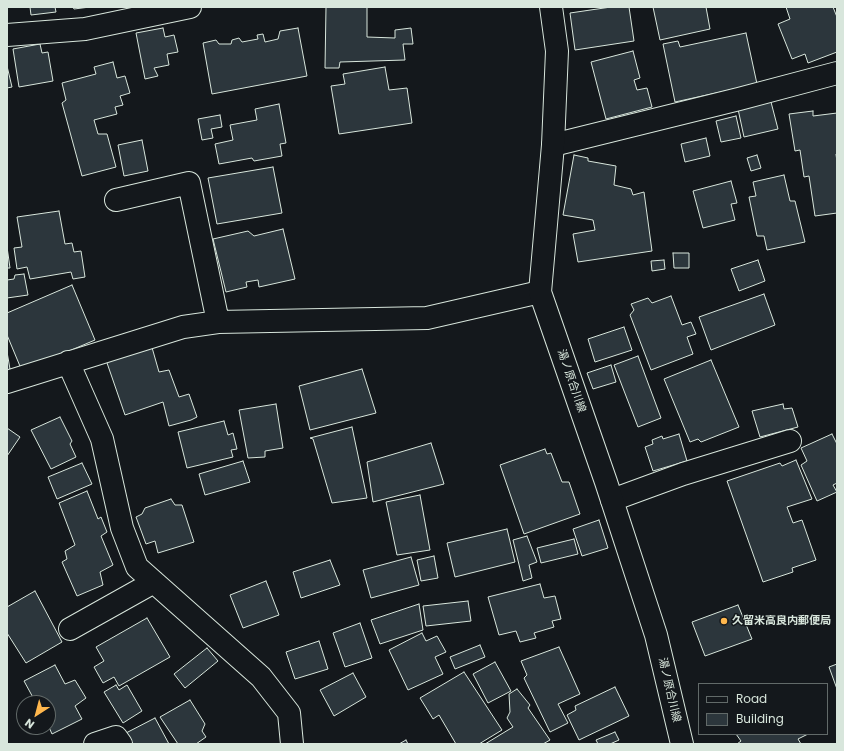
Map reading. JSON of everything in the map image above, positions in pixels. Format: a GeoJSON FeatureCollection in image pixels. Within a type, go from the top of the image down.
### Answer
{"type":"FeatureCollection","features":[{"type":"Feature","properties":{"kind":"street"},"geometry":{"type":"LineString","coordinates":[[7,35],[85,29],[190,7]]}},
{"type":"Feature","properties":{"kind":"street","name":"湯ノ原合川線"},"geometry":{"type":"LineString","coordinates":[[551,7],[557,51],[553,145],[540,292],[612,500],[656,634],[682,744]]}},
{"type":"Feature","properties":{"kind":"street"},"geometry":{"type":"LineString","coordinates":[[553,145],[837,73]]}},
{"type":"Feature","properties":{"kind":"street"},"geometry":{"type":"LineString","coordinates":[[116,200],[189,183],[218,322]]}},
{"type":"Feature","properties":{"kind":"street"},"geometry":{"type":"LineString","coordinates":[[7,382],[183,326],[218,322],[427,318],[540,292]]}},
{"type":"Feature","properties":{"kind":"street"},"geometry":{"type":"LineString","coordinates":[[68,362],[102,439],[122,528],[137,567],[261,677],[289,713],[292,744]]}},
{"type":"Feature","properties":{"kind":"street"},"geometry":{"type":"LineString","coordinates":[[612,500],[684,474],[790,442]]}},
{"type":"Feature","properties":{"kind":"street"},"geometry":{"type":"LineString","coordinates":[[70,629],[154,582]]}},
{"type":"Feature","properties":{"kind":"street"},"geometry":{"type":"LineString","coordinates":[[95,744],[116,737],[121,744]]}},
{"type":"Feature","properties":{"kind":"building"},"geometry":{"type":"Polygon","coordinates":[[[30,7],[55,7],[56,12],[31,15],[30,7]]]}},
{"type":"Feature","properties":{"kind":"building"},"geometry":{"type":"Polygon","coordinates":[[[73,7],[90,7],[74,9],[73,7]]]}},
{"type":"Feature","properties":{"kind":"building"},"geometry":{"type":"Polygon","coordinates":[[[326,7],[367,7],[367,37],[395,38],[395,30],[411,28],[413,44],[403,44],[405,60],[340,62],[339,68],[325,68],[326,7]]]}},
{"type":"Feature","properties":{"kind":"building"},"geometry":{"type":"Polygon","coordinates":[[[611,7],[629,7],[634,41],[575,50],[570,13],[611,7]]]}},
{"type":"Feature","properties":{"kind":"building"},"geometry":{"type":"Polygon","coordinates":[[[653,7],[706,7],[710,29],[660,40],[653,7]]]}},
{"type":"Feature","properties":{"kind":"building"},"geometry":{"type":"Polygon","coordinates":[[[786,7],[833,7],[837,17],[837,52],[808,63],[805,54],[792,59],[778,24],[790,19],[786,7]]]}},
{"type":"Feature","properties":{"kind":"building"},"geometry":{"type":"Polygon","coordinates":[[[163,28],[165,37],[174,35],[178,52],[167,54],[169,65],[154,68],[158,76],[145,79],[136,33],[163,28]]]}},
{"type":"Feature","properties":{"kind":"building"},"geometry":{"type":"Polygon","coordinates":[[[298,28],[307,76],[212,94],[203,43],[216,40],[219,44],[231,44],[232,40],[239,38],[242,42],[258,39],[257,35],[263,34],[265,42],[278,39],[280,31],[298,28]]]}},
{"type":"Feature","properties":{"kind":"building"},"geometry":{"type":"Polygon","coordinates":[[[746,33],[757,84],[675,102],[663,44],[678,41],[680,47],[746,33]]]}},
{"type":"Feature","properties":{"kind":"building"},"geometry":{"type":"Polygon","coordinates":[[[40,44],[42,53],[48,52],[53,81],[19,87],[13,49],[40,44]]]}},
{"type":"Feature","properties":{"kind":"building"},"geometry":{"type":"Polygon","coordinates":[[[633,51],[640,78],[634,80],[637,90],[647,88],[652,107],[606,119],[591,62],[633,51]]]}},
{"type":"Feature","properties":{"kind":"building"},"geometry":{"type":"Polygon","coordinates":[[[113,62],[117,78],[125,76],[130,93],[120,96],[123,105],[115,107],[117,114],[94,120],[98,134],[107,134],[116,167],[82,176],[62,103],[66,100],[62,83],[96,74],[94,67],[113,62]]]}},
{"type":"Feature","properties":{"kind":"building"},"geometry":{"type":"Polygon","coordinates":[[[7,66],[12,87],[7,88],[7,66]]]}},
{"type":"Feature","properties":{"kind":"building"},"geometry":{"type":"Polygon","coordinates":[[[385,67],[389,90],[407,88],[412,123],[339,134],[331,86],[345,84],[343,74],[385,67]]]}},
{"type":"Feature","properties":{"kind":"building"},"geometry":{"type":"Polygon","coordinates":[[[771,102],[778,129],[744,137],[738,109],[771,102]]]}},
{"type":"Feature","properties":{"kind":"building"},"geometry":{"type":"Polygon","coordinates":[[[279,104],[286,143],[280,144],[282,156],[254,161],[252,158],[219,164],[215,144],[233,140],[230,125],[257,120],[255,109],[279,104]]]}},
{"type":"Feature","properties":{"kind":"building"},"geometry":{"type":"Polygon","coordinates":[[[813,111],[813,116],[837,113],[837,213],[815,216],[809,176],[804,177],[800,150],[795,151],[789,114],[813,111]]]}},
{"type":"Feature","properties":{"kind":"building"},"geometry":{"type":"Polygon","coordinates":[[[220,115],[222,127],[211,129],[213,138],[202,140],[198,119],[220,115]]]}},
{"type":"Feature","properties":{"kind":"building"},"geometry":{"type":"Polygon","coordinates":[[[736,116],[741,138],[721,142],[716,121],[736,116]]]}},
{"type":"Feature","properties":{"kind":"building"},"geometry":{"type":"Polygon","coordinates":[[[706,138],[710,156],[685,162],[681,144],[706,138]]]}},
{"type":"Feature","properties":{"kind":"building"},"geometry":{"type":"Polygon","coordinates":[[[142,140],[148,171],[124,176],[118,145],[142,140]]]}},
{"type":"Feature","properties":{"kind":"building"},"geometry":{"type":"Polygon","coordinates":[[[574,155],[588,158],[588,161],[616,166],[614,185],[631,189],[633,195],[644,192],[652,251],[578,262],[573,234],[595,230],[593,220],[563,215],[574,155]]]}},
{"type":"Feature","properties":{"kind":"building"},"geometry":{"type":"Polygon","coordinates":[[[757,155],[761,168],[751,171],[747,158],[757,155]]]}},
{"type":"Feature","properties":{"kind":"building"},"geometry":{"type":"Polygon","coordinates":[[[273,167],[282,213],[217,224],[208,178],[273,167]]]}},
{"type":"Feature","properties":{"kind":"building"},"geometry":{"type":"Polygon","coordinates":[[[784,175],[790,201],[795,201],[805,242],[767,250],[764,236],[757,236],[749,197],[756,196],[753,182],[784,175]]]}},
{"type":"Feature","properties":{"kind":"building"},"geometry":{"type":"Polygon","coordinates":[[[731,181],[737,203],[731,204],[735,220],[703,228],[693,191],[731,181]]]}},
{"type":"Feature","properties":{"kind":"building"},"geometry":{"type":"Polygon","coordinates":[[[59,211],[65,244],[72,243],[74,252],[81,251],[85,277],[73,279],[71,272],[30,279],[27,267],[17,269],[14,248],[22,247],[17,217],[59,211]]]}},
{"type":"Feature","properties":{"kind":"building"},"geometry":{"type":"Polygon","coordinates":[[[283,229],[295,279],[259,287],[258,280],[246,282],[247,287],[226,292],[213,239],[248,231],[254,236],[283,229]]]}},
{"type":"Feature","properties":{"kind":"building"},"geometry":{"type":"Polygon","coordinates":[[[7,247],[10,268],[7,268],[7,247]]]}},
{"type":"Feature","properties":{"kind":"building"},"geometry":{"type":"Polygon","coordinates":[[[673,253],[689,253],[689,268],[674,268],[673,253]]]}},
{"type":"Feature","properties":{"kind":"building"},"geometry":{"type":"Polygon","coordinates":[[[664,260],[665,269],[652,271],[651,261],[664,260]]]}},
{"type":"Feature","properties":{"kind":"building"},"geometry":{"type":"Polygon","coordinates":[[[758,260],[765,281],[739,291],[731,269],[758,260]]]}},
{"type":"Feature","properties":{"kind":"building"},"geometry":{"type":"Polygon","coordinates":[[[24,274],[28,295],[7,298],[7,280],[14,279],[15,275],[24,274]]]}},
{"type":"Feature","properties":{"kind":"building"},"geometry":{"type":"Polygon","coordinates":[[[72,285],[95,340],[22,371],[7,335],[7,313],[72,285]]]}},
{"type":"Feature","properties":{"kind":"building"},"geometry":{"type":"Polygon","coordinates":[[[764,294],[775,325],[711,350],[699,317],[764,294]]]}},
{"type":"Feature","properties":{"kind":"building"},"geometry":{"type":"Polygon","coordinates":[[[671,296],[682,325],[691,322],[696,334],[687,337],[693,354],[651,370],[630,315],[634,310],[631,304],[648,298],[652,303],[671,296]]]}},
{"type":"Feature","properties":{"kind":"building"},"geometry":{"type":"Polygon","coordinates":[[[624,327],[632,350],[595,362],[588,339],[624,327]]]}},
{"type":"Feature","properties":{"kind":"building"},"geometry":{"type":"Polygon","coordinates":[[[151,344],[159,372],[169,370],[179,397],[189,394],[197,417],[169,426],[163,402],[125,415],[106,360],[151,344]]]}},
{"type":"Feature","properties":{"kind":"building"},"geometry":{"type":"Polygon","coordinates":[[[7,352],[10,369],[7,370],[7,352]]]}},
{"type":"Feature","properties":{"kind":"building"},"geometry":{"type":"Polygon","coordinates":[[[638,356],[661,418],[638,427],[614,365],[638,356]]]}},
{"type":"Feature","properties":{"kind":"building"},"geometry":{"type":"Polygon","coordinates":[[[711,360],[739,427],[701,442],[698,439],[690,442],[664,379],[711,360]]]}},
{"type":"Feature","properties":{"kind":"building"},"geometry":{"type":"Polygon","coordinates":[[[611,365],[616,382],[593,389],[587,373],[611,365]]]}},
{"type":"Feature","properties":{"kind":"building"},"geometry":{"type":"Polygon","coordinates":[[[362,369],[376,413],[310,430],[299,386],[362,369]]]}},
{"type":"Feature","properties":{"kind":"building"},"geometry":{"type":"Polygon","coordinates":[[[276,404],[283,448],[265,451],[265,457],[248,458],[239,410],[276,404]]]}},
{"type":"Feature","properties":{"kind":"building"},"geometry":{"type":"Polygon","coordinates":[[[783,404],[784,409],[792,408],[798,427],[760,437],[752,411],[783,404]]]}},
{"type":"Feature","properties":{"kind":"building"},"geometry":{"type":"Polygon","coordinates":[[[60,417],[72,441],[70,444],[76,457],[51,469],[31,430],[60,417]]]}},
{"type":"Feature","properties":{"kind":"building"},"geometry":{"type":"Polygon","coordinates":[[[224,421],[228,435],[233,433],[237,449],[231,450],[233,457],[187,468],[178,432],[224,421]]]}},
{"type":"Feature","properties":{"kind":"building"},"geometry":{"type":"Polygon","coordinates":[[[352,427],[367,498],[332,503],[313,439],[310,438],[352,427]]]}},
{"type":"Feature","properties":{"kind":"building"},"geometry":{"type":"Polygon","coordinates":[[[7,428],[20,437],[7,456],[7,428]]]}},
{"type":"Feature","properties":{"kind":"building"},"geometry":{"type":"Polygon","coordinates":[[[679,434],[687,461],[653,471],[645,447],[653,444],[652,440],[662,436],[663,439],[679,434]]]}},
{"type":"Feature","properties":{"kind":"building"},"geometry":{"type":"Polygon","coordinates":[[[832,434],[837,444],[837,483],[833,485],[837,492],[817,501],[801,465],[807,461],[801,448],[832,434]]]}},
{"type":"Feature","properties":{"kind":"building"},"geometry":{"type":"Polygon","coordinates":[[[431,443],[444,484],[373,502],[367,462],[431,443]]]}},
{"type":"Feature","properties":{"kind":"building"},"geometry":{"type":"Polygon","coordinates":[[[545,449],[547,454],[551,453],[562,482],[569,482],[580,514],[524,534],[500,465],[545,449]]]}},
{"type":"Feature","properties":{"kind":"building"},"geometry":{"type":"Polygon","coordinates":[[[796,460],[812,499],[787,507],[793,523],[802,520],[816,560],[792,568],[793,572],[763,582],[727,481],[780,463],[782,466],[796,460]]]}},
{"type":"Feature","properties":{"kind":"building"},"geometry":{"type":"Polygon","coordinates":[[[243,461],[250,482],[205,495],[199,474],[243,461]]]}},
{"type":"Feature","properties":{"kind":"building"},"geometry":{"type":"Polygon","coordinates":[[[82,463],[92,484],[57,499],[48,477],[82,463]]]}},
{"type":"Feature","properties":{"kind":"building"},"geometry":{"type":"Polygon","coordinates":[[[87,491],[98,519],[101,517],[107,532],[101,536],[113,565],[100,572],[103,585],[77,596],[62,562],[67,559],[65,551],[75,545],[59,503],[87,491]]]}},
{"type":"Feature","properties":{"kind":"building"},"geometry":{"type":"Polygon","coordinates":[[[420,495],[430,550],[397,555],[386,502],[420,495]]]}},
{"type":"Feature","properties":{"kind":"building"},"geometry":{"type":"Polygon","coordinates":[[[171,499],[175,505],[182,505],[194,542],[158,553],[155,541],[146,544],[136,517],[142,514],[145,508],[171,499]]]}},
{"type":"Feature","properties":{"kind":"building"},"geometry":{"type":"Polygon","coordinates":[[[599,520],[608,548],[582,556],[573,529],[599,520]]]}},
{"type":"Feature","properties":{"kind":"building"},"geometry":{"type":"Polygon","coordinates":[[[507,529],[515,562],[455,577],[447,543],[507,529]]]}},
{"type":"Feature","properties":{"kind":"building"},"geometry":{"type":"Polygon","coordinates":[[[527,536],[537,562],[529,565],[532,578],[523,581],[513,540],[527,536]]]}},
{"type":"Feature","properties":{"kind":"building"},"geometry":{"type":"Polygon","coordinates":[[[574,539],[578,554],[541,563],[537,548],[574,539]]]}},
{"type":"Feature","properties":{"kind":"building"},"geometry":{"type":"Polygon","coordinates":[[[434,556],[438,578],[421,581],[417,560],[434,556]]]}},
{"type":"Feature","properties":{"kind":"building"},"geometry":{"type":"Polygon","coordinates":[[[411,557],[419,585],[371,598],[363,570],[411,557]]]}},
{"type":"Feature","properties":{"kind":"building"},"geometry":{"type":"Polygon","coordinates":[[[330,560],[340,585],[301,598],[293,572],[330,560]]]}},
{"type":"Feature","properties":{"kind":"building"},"geometry":{"type":"Polygon","coordinates":[[[266,581],[279,615],[243,628],[230,595],[266,581]]]}},
{"type":"Feature","properties":{"kind":"building"},"geometry":{"type":"Polygon","coordinates":[[[540,584],[544,598],[555,596],[561,619],[552,621],[554,627],[534,633],[536,638],[520,642],[516,631],[499,635],[488,597],[540,584]]]}},
{"type":"Feature","properties":{"kind":"building"},"geometry":{"type":"Polygon","coordinates":[[[35,591],[62,642],[26,663],[7,633],[7,607],[35,591]]]}},
{"type":"Feature","properties":{"kind":"building"},"geometry":{"type":"Polygon","coordinates":[[[468,601],[471,621],[426,626],[423,606],[468,601]]]}},
{"type":"Feature","properties":{"kind":"building"},"geometry":{"type":"Polygon","coordinates":[[[419,604],[423,630],[380,644],[371,620],[419,604]]]}},
{"type":"Feature","properties":{"kind":"building"},"geometry":{"type":"Polygon","coordinates":[[[738,605],[752,639],[705,656],[692,622],[738,605]]]}},
{"type":"Feature","properties":{"kind":"building"},"geometry":{"type":"Polygon","coordinates":[[[147,618],[170,657],[119,686],[114,677],[103,683],[94,667],[104,661],[96,647],[147,618]]]}},
{"type":"Feature","properties":{"kind":"building"},"geometry":{"type":"Polygon","coordinates":[[[360,623],[372,658],[345,667],[333,633],[360,623]]]}},
{"type":"Feature","properties":{"kind":"building"},"geometry":{"type":"Polygon","coordinates":[[[422,633],[426,641],[437,636],[446,652],[435,657],[443,674],[408,690],[389,650],[422,633]]]}},
{"type":"Feature","properties":{"kind":"building"},"geometry":{"type":"Polygon","coordinates":[[[319,641],[328,669],[295,679],[286,652],[319,641]]]}},
{"type":"Feature","properties":{"kind":"building"},"geometry":{"type":"Polygon","coordinates":[[[480,645],[485,657],[455,669],[450,657],[480,645]]]}},
{"type":"Feature","properties":{"kind":"building"},"geometry":{"type":"Polygon","coordinates":[[[559,647],[580,694],[558,704],[568,723],[550,732],[524,678],[527,675],[521,661],[559,647]]]}},
{"type":"Feature","properties":{"kind":"building"},"geometry":{"type":"Polygon","coordinates":[[[207,648],[218,661],[185,688],[174,674],[207,648]]]}},
{"type":"Feature","properties":{"kind":"building"},"geometry":{"type":"Polygon","coordinates":[[[495,662],[511,691],[488,703],[473,674],[495,662]]]}},
{"type":"Feature","properties":{"kind":"building"},"geometry":{"type":"Polygon","coordinates":[[[837,664],[837,689],[829,667],[837,664]]]}},
{"type":"Feature","properties":{"kind":"building"},"geometry":{"type":"Polygon","coordinates":[[[55,665],[65,684],[75,680],[86,698],[75,706],[82,719],[56,732],[56,695],[32,695],[24,681],[55,665]]]}},
{"type":"Feature","properties":{"kind":"building"},"geometry":{"type":"Polygon","coordinates":[[[464,672],[502,730],[479,744],[456,744],[439,715],[433,719],[420,698],[464,672]]]}},
{"type":"Feature","properties":{"kind":"building"},"geometry":{"type":"Polygon","coordinates":[[[353,673],[366,697],[334,716],[320,690],[353,673]]]}},
{"type":"Feature","properties":{"kind":"building"},"geometry":{"type":"Polygon","coordinates":[[[116,685],[119,690],[127,685],[142,711],[123,723],[104,692],[116,685]]]}},
{"type":"Feature","properties":{"kind":"building"},"geometry":{"type":"Polygon","coordinates":[[[615,687],[629,716],[579,740],[567,715],[576,710],[575,706],[615,687]]]}},
{"type":"Feature","properties":{"kind":"building"},"geometry":{"type":"Polygon","coordinates":[[[517,689],[530,705],[528,708],[550,740],[543,744],[485,744],[513,727],[507,718],[510,712],[509,694],[517,689]]]}},
{"type":"Feature","properties":{"kind":"building"},"geometry":{"type":"Polygon","coordinates":[[[190,700],[205,724],[202,731],[206,737],[196,744],[178,744],[160,717],[190,700]]]}},
{"type":"Feature","properties":{"kind":"building"},"geometry":{"type":"Polygon","coordinates":[[[155,718],[169,744],[133,744],[126,733],[155,718]]]}},
{"type":"Feature","properties":{"kind":"building"},"geometry":{"type":"Polygon","coordinates":[[[615,732],[619,740],[610,744],[598,744],[596,740],[615,732]]]}},
{"type":"Feature","properties":{"kind":"building"},"geometry":{"type":"Polygon","coordinates":[[[737,735],[806,735],[798,739],[801,744],[737,744],[741,741],[737,735]]]}},
{"type":"Feature","properties":{"kind":"building"},"geometry":{"type":"Polygon","coordinates":[[[406,740],[408,744],[399,744],[406,740]]]}},
{"type":"Feature","properties":{"kind":"place","name":"久留米高良内郵便局"},"geometry":{"type":"Point","coordinates":[724,621]}}]}
